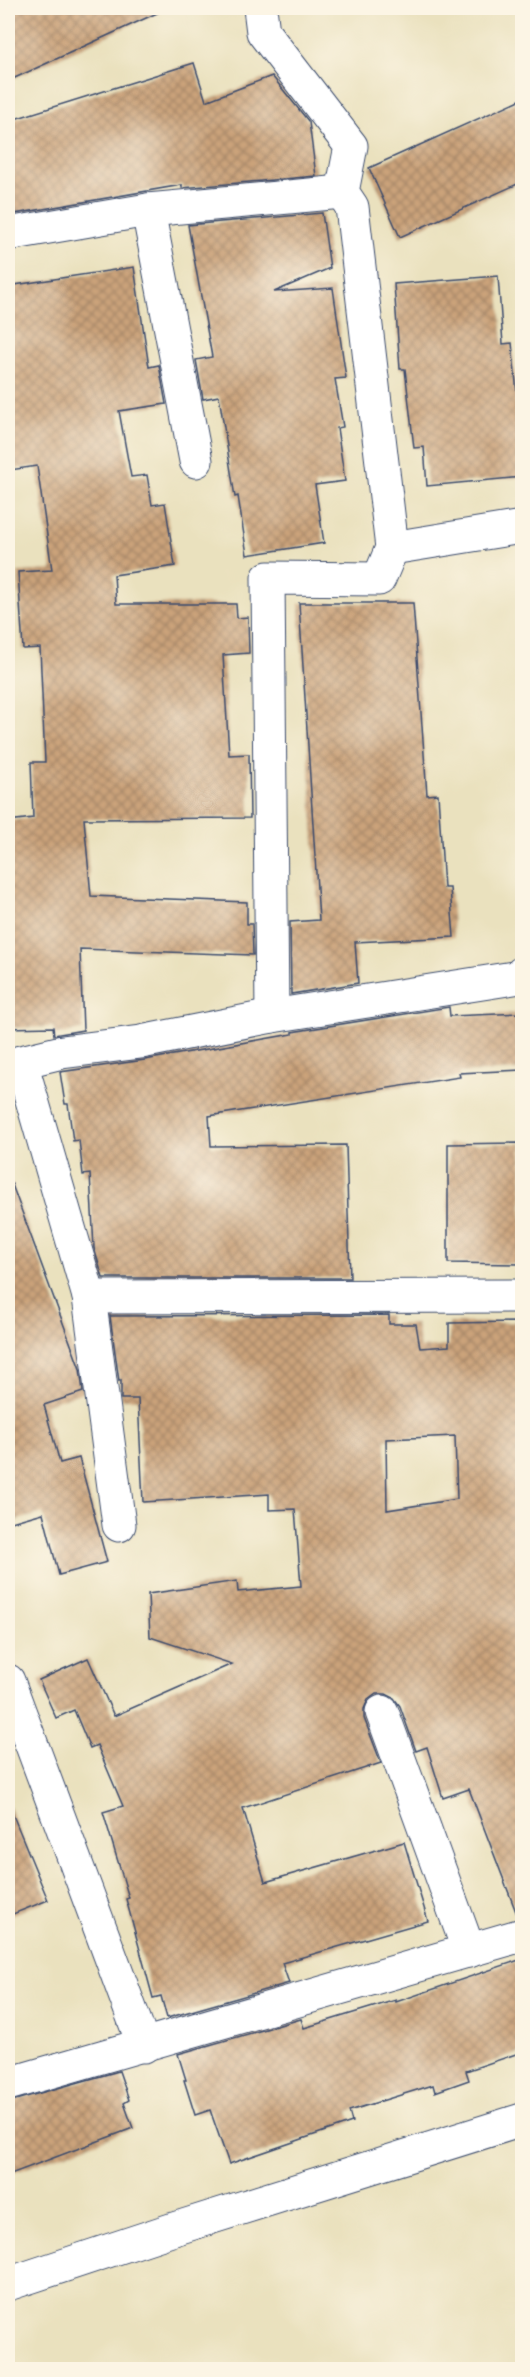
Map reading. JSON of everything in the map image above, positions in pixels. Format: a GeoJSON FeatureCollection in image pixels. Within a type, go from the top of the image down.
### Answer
{"type":"FeatureCollection","features":[{"type":"Feature","properties":{"kind":"street"},"geometry":{"type":"LineString","coordinates":[[260,8],[263,32],[351,146],[342,192],[352,207],[392,548],[379,579],[268,578],[272,1016]]}},
{"type":"Feature","properties":{"kind":"street"},"geometry":{"type":"LineString","coordinates":[[8,234],[148,210],[342,192]]}},
{"type":"Feature","properties":{"kind":"street"},"geometry":{"type":"LineString","coordinates":[[148,210],[196,461]]}},
{"type":"Feature","properties":{"kind":"street"},"geometry":{"type":"LineString","coordinates":[[392,548],[522,527]]}},
{"type":"Feature","properties":{"kind":"street"},"geometry":{"type":"LineString","coordinates":[[119,1525],[89,1297],[14,1064],[62,1052],[141,1042],[272,1016],[522,975]]}},
{"type":"Feature","properties":{"kind":"street"},"geometry":{"type":"LineString","coordinates":[[89,1297],[522,1296]]}},
{"type":"Feature","properties":{"kind":"street"},"geometry":{"type":"LineString","coordinates":[[8,1681],[144,2046]]}},
{"type":"Feature","properties":{"kind":"street"},"geometry":{"type":"LineString","coordinates":[[382,1712],[469,1951]]}},
{"type":"Feature","properties":{"kind":"street"},"geometry":{"type":"LineString","coordinates":[[8,2084],[522,1935]]}},
{"type":"Feature","properties":{"kind":"street"},"geometry":{"type":"LineString","coordinates":[[8,2284],[174,2229],[522,2120]]}},
{"type":"Feature","properties":{"kind":"building"},"geometry":{"type":"Polygon","coordinates":[[[8,8],[168,8],[8,81],[8,8]]]}},
{"type":"Feature","properties":{"kind":"building"},"geometry":{"type":"Polygon","coordinates":[[[194,63],[206,101],[272,76],[309,122],[316,176],[182,188],[182,185],[8,215],[8,121],[194,63]]]}},
{"type":"Feature","properties":{"kind":"building"},"geometry":{"type":"Polygon","coordinates":[[[522,99],[522,182],[400,237],[369,168],[522,99]]]}},
{"type":"Feature","properties":{"kind":"building"},"geometry":{"type":"Polygon","coordinates":[[[322,213],[330,268],[274,292],[333,288],[346,378],[335,379],[343,427],[337,428],[345,481],[315,485],[324,543],[247,555],[219,396],[203,399],[196,360],[212,357],[188,225],[322,213]]]}},
{"type":"Feature","properties":{"kind":"building"},"geometry":{"type":"Polygon","coordinates":[[[134,267],[149,367],[159,365],[166,404],[119,411],[131,477],[147,475],[152,505],[165,503],[175,566],[114,575],[116,604],[236,604],[237,618],[248,617],[249,653],[223,655],[229,755],[249,754],[250,818],[84,819],[91,896],[247,902],[247,924],[252,924],[253,955],[80,949],[83,1030],[54,1035],[53,1027],[8,1028],[8,821],[33,818],[31,762],[45,762],[40,648],[23,649],[18,572],[52,570],[37,466],[10,470],[8,453],[8,286],[134,267]]]}},
{"type":"Feature","properties":{"kind":"building"},"geometry":{"type":"Polygon","coordinates":[[[498,276],[503,344],[512,343],[522,443],[522,477],[427,486],[424,447],[414,448],[405,369],[400,369],[394,284],[498,276]]]}},
{"type":"Feature","properties":{"kind":"building"},"geometry":{"type":"Polygon","coordinates":[[[299,603],[413,603],[427,795],[438,794],[444,888],[450,888],[454,937],[355,942],[358,983],[291,994],[290,922],[319,920],[299,603]]]}},
{"type":"Feature","properties":{"kind":"building"},"geometry":{"type":"Polygon","coordinates":[[[449,1007],[450,1016],[521,1013],[522,1070],[459,1073],[460,1077],[209,1116],[211,1146],[346,1145],[350,1278],[103,1278],[94,1248],[90,1174],[83,1175],[79,1140],[73,1141],[68,1104],[65,1104],[60,1072],[145,1060],[292,1034],[292,1032],[449,1007]]]}},
{"type":"Feature","properties":{"kind":"building"},"geometry":{"type":"Polygon","coordinates":[[[522,1143],[522,1264],[448,1263],[448,1144],[522,1143]]]}},
{"type":"Feature","properties":{"kind":"building"},"geometry":{"type":"Polygon","coordinates":[[[11,1182],[80,1369],[83,1392],[44,1405],[60,1463],[79,1458],[107,1562],[59,1575],[43,1513],[8,1523],[8,1183],[11,1182]]]}},
{"type":"Feature","properties":{"kind":"building"},"geometry":{"type":"Polygon","coordinates":[[[389,1315],[389,1324],[416,1324],[420,1348],[449,1346],[449,1323],[522,1322],[522,1917],[518,1917],[469,1789],[443,1798],[427,1747],[416,1751],[400,1706],[394,1698],[386,1694],[376,1694],[368,1700],[364,1709],[364,1718],[381,1763],[243,1808],[265,1882],[404,1842],[428,1921],[282,1963],[289,1983],[167,2018],[161,1996],[153,1998],[126,1899],[129,1898],[103,1812],[123,1806],[97,1745],[90,1748],[74,1710],[56,1718],[39,1680],[88,1658],[114,1716],[232,1664],[150,1637],[148,1594],[237,1581],[238,1592],[301,1586],[295,1509],[269,1510],[269,1494],[143,1502],[138,1399],[121,1399],[121,1380],[119,1381],[110,1316],[389,1315]],[[455,1436],[386,1439],[387,1510],[457,1499],[455,1436]]]}},
{"type":"Feature","properties":{"kind":"building"},"geometry":{"type":"Polygon","coordinates":[[[8,1803],[48,1900],[8,1916],[8,1803]]]}},
{"type":"Feature","properties":{"kind":"building"},"geometry":{"type":"Polygon","coordinates":[[[522,1959],[522,2052],[466,2071],[469,2080],[435,2092],[433,2085],[349,2111],[352,2122],[229,2164],[210,2110],[195,2115],[178,2054],[301,2019],[304,2028],[396,2000],[396,2002],[522,1959]]]}},
{"type":"Feature","properties":{"kind":"building"},"geometry":{"type":"Polygon","coordinates":[[[119,2071],[129,2100],[124,2103],[133,2128],[8,2175],[8,2102],[119,2071]]]}}]}
